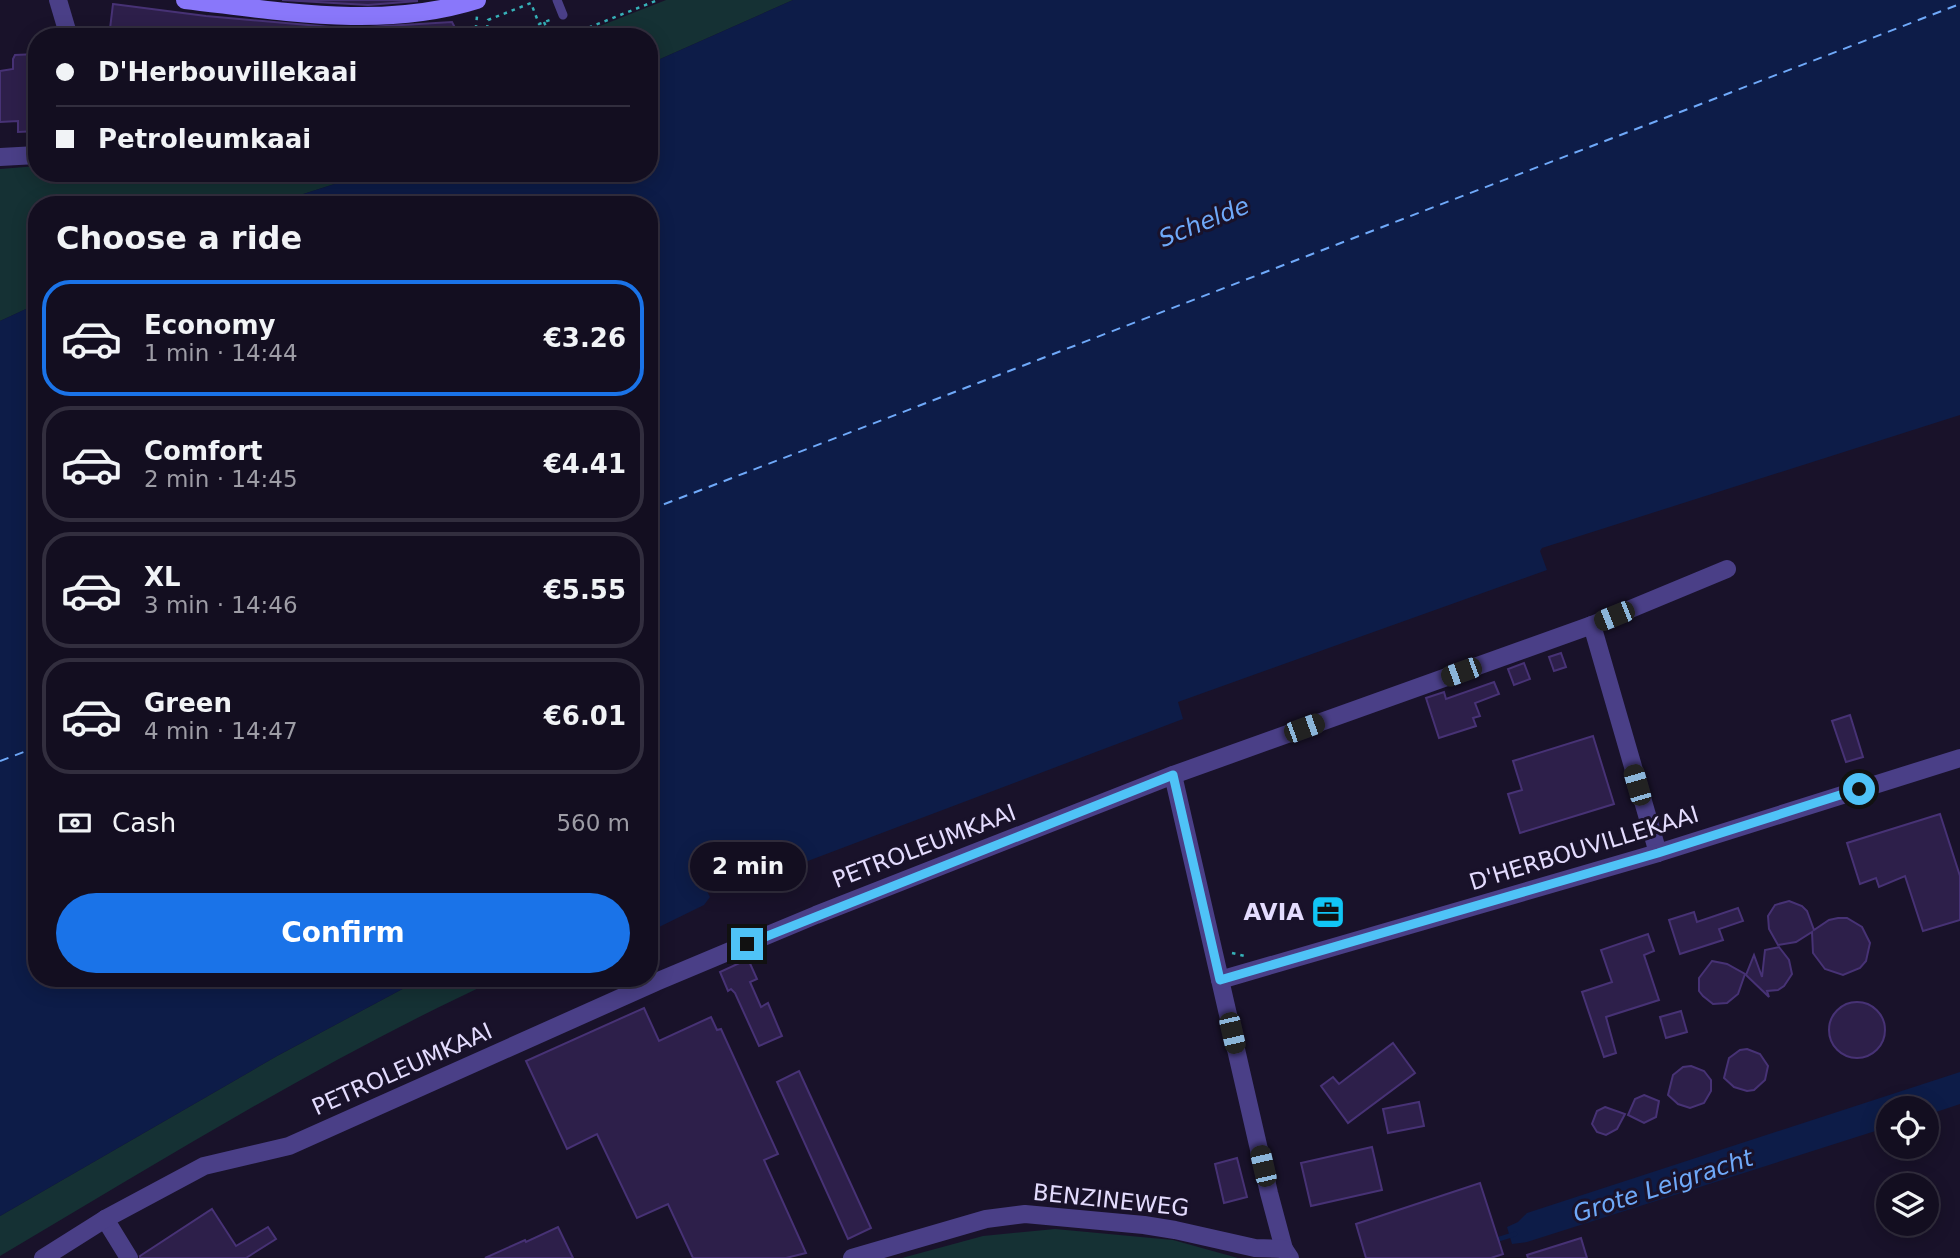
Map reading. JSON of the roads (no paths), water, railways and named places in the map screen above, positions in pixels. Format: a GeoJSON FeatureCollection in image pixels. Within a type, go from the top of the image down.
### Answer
{"type":"FeatureCollection","features":[{"type":"Feature","properties":{"kind":"street"},"geometry":{"type":"LineString","coordinates":[[58,0],[66,28]]}},
{"type":"Feature","properties":{"kind":"street"},"geometry":{"type":"LineString","coordinates":[[185,0],[217,2],[279,13],[344,16],[446,10],[477,0]]}},
{"type":"Feature","properties":{"kind":"street"},"geometry":{"type":"LineString","coordinates":[[0,157],[28,155]]}},
{"type":"Feature","properties":{"kind":"street","name":"PETROLEUMKAAI"},"geometry":{"type":"LineString","coordinates":[[658,981],[803,920],[1173,775],[1592,625],[1727,569]]}},
{"type":"Feature","properties":{"kind":"street"},"geometry":{"type":"LineString","coordinates":[[1592,625],[1658,853]]}},
{"type":"Feature","properties":{"kind":"street","name":"D'HERBOUVILLEKAAI"},"geometry":{"type":"LineString","coordinates":[[1220,980],[1658,853],[1960,758]]}},
{"type":"Feature","properties":{"kind":"street"},"geometry":{"type":"LineString","coordinates":[[1173,775],[1287,1254]]}},
{"type":"Feature","properties":{"kind":"street","name":"PETROLEUMKAAI"},"geometry":{"type":"LineString","coordinates":[[43,1258],[105,1220],[204,1166],[289,1146],[645,987]]}},
{"type":"Feature","properties":{"kind":"street","name":"BENZINEWEG"},"geometry":{"type":"LineString","coordinates":[[852,1258],[985,1219],[1025,1214],[1144,1225],[1287,1254]]}},
{"type":"Feature","properties":{"kind":"street"},"geometry":{"type":"LineString","coordinates":[[105,1220],[129,1258]]}},
{"type":"Feature","properties":{"kind":"lane"},"geometry":{"type":"LineString","coordinates":[[557,0],[563,15]]}},
{"type":"Feature","properties":{"kind":"water","name":"Schelde"},"geometry":{"type":"Polygon","coordinates":[[[793,0],[1960,0],[1960,415],[1542,548],[1540,551],[1547,570],[1178,702],[1183,719],[784,870],[771,841],[697,872],[710,897],[704,905],[658,928],[658,196],[297,196],[341,182],[658,182],[658,60],[793,0]]]}},
{"type":"Feature","properties":{"kind":"water"},"geometry":{"type":"Polygon","coordinates":[[[28,308],[28,987],[406,987],[277,1056],[0,1216],[0,321],[28,308]]]}},
{"type":"Feature","properties":{"kind":"water"},"geometry":{"type":"Polygon","coordinates":[[[1960,1072],[1960,1104],[1939,1111],[1939,1096],[1886,1096],[1960,1072]]]}},
{"type":"Feature","properties":{"kind":"water"},"geometry":{"type":"Polygon","coordinates":[[[1876,1099],[1876,1131],[1527,1242],[1512,1244],[1507,1227],[1518,1222],[1527,1213],[1876,1099]]]}},
{"type":"Feature","properties":{"kind":"waterway","name":"Grote Leigracht"},"geometry":{"type":"LineString","coordinates":[[1493,1241],[1515,1234]]}},
{"type":"Feature","properties":{"kind":"place","name":"AVIA"},"geometry":{"type":"Point","coordinates":[1328,912]}}]}
